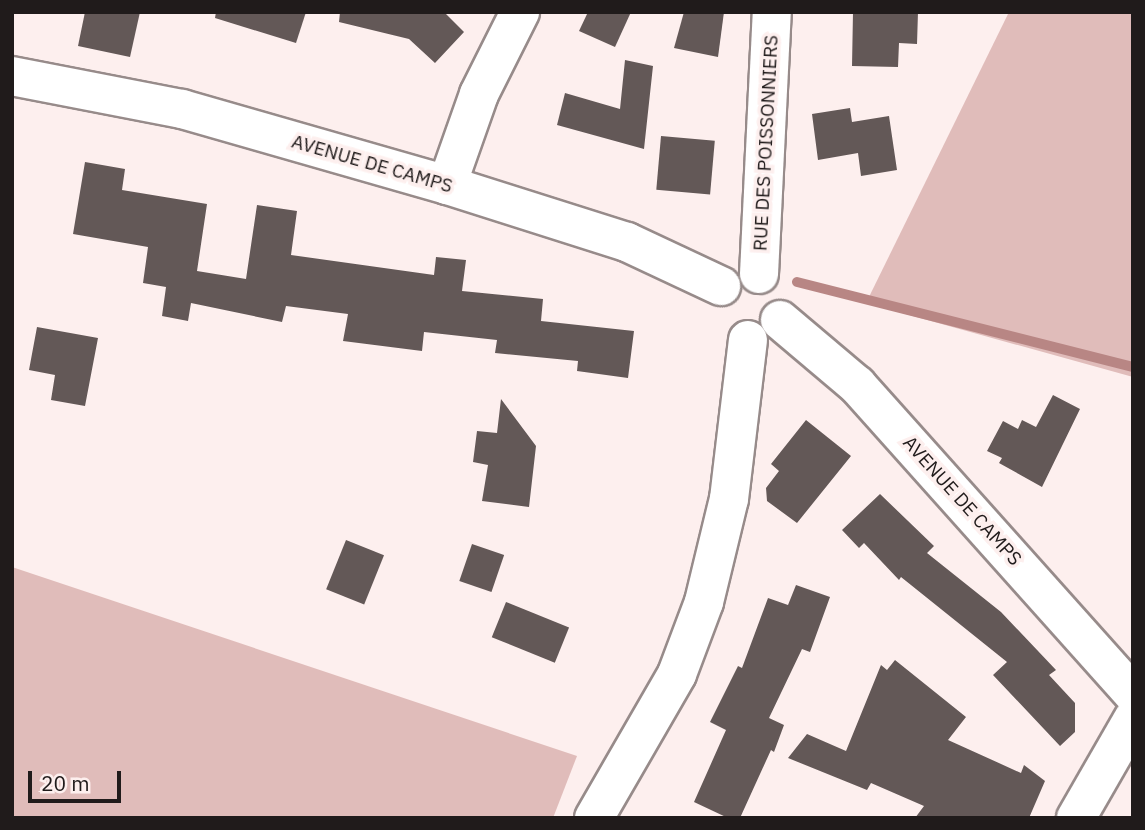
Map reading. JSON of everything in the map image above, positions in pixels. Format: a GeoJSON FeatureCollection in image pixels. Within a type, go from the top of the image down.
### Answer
{"type":"FeatureCollection","features":[{"type":"Feature","properties":{"kind":"street"},"geometry":{"type":"LineString","coordinates":[[447,185],[479,94],[520,12]]}},
{"type":"Feature","properties":{"kind":"street","name":"RUE DES POISSONNIERS"},"geometry":{"type":"LineString","coordinates":[[759,274],[772,12]]}},
{"type":"Feature","properties":{"kind":"street","name":"AVENUE DE CAMPS"},"geometry":{"type":"LineString","coordinates":[[12,76],[182,109],[447,185],[627,242],[721,286]]}},
{"type":"Feature","properties":{"kind":"street"},"geometry":{"type":"LineString","coordinates":[[738,274],[759,274],[776,286],[781,297],[780,320],[764,337],[748,340],[730,334],[717,317],[714,306],[721,286],[738,274]]}},
{"type":"Feature","properties":{"kind":"street","name":"AVENUE DE CAMPS"},"geometry":{"type":"LineString","coordinates":[[780,320],[857,386],[1133,694]]}},
{"type":"Feature","properties":{"kind":"street"},"geometry":{"type":"LineString","coordinates":[[594,818],[677,674],[704,601],[729,499],[748,340]]}},
{"type":"Feature","properties":{"kind":"street"},"geometry":{"type":"LineString","coordinates":[[1076,818],[1133,719]]}},
{"type":"Feature","properties":{"kind":"shaded area"},"geometry":{"type":"Polygon","coordinates":[[[1009,12],[1133,12],[1133,377],[866,303],[1009,12]]]}},
{"type":"Feature","properties":{"kind":"shaded area"},"geometry":{"type":"Polygon","coordinates":[[[12,567],[577,756],[553,818],[12,818],[12,567]]]}},
{"type":"Feature","properties":{"kind":"building"},"geometry":{"type":"Polygon","coordinates":[[[85,12],[140,12],[130,57],[78,46],[85,12]]]}},
{"type":"Feature","properties":{"kind":"building"},"geometry":{"type":"Polygon","coordinates":[[[216,12],[306,12],[296,43],[215,18],[216,12]]]}},
{"type":"Feature","properties":{"kind":"building"},"geometry":{"type":"Polygon","coordinates":[[[340,12],[444,12],[464,32],[435,63],[409,39],[339,22],[340,12]]]}},
{"type":"Feature","properties":{"kind":"building"},"geometry":{"type":"Polygon","coordinates":[[[588,12],[631,12],[615,47],[579,31],[588,12]]]}},
{"type":"Feature","properties":{"kind":"building"},"geometry":{"type":"Polygon","coordinates":[[[684,12],[724,12],[718,57],[674,48],[684,12]]]}},
{"type":"Feature","properties":{"kind":"building"},"geometry":{"type":"Polygon","coordinates":[[[853,12],[918,12],[917,44],[899,43],[898,67],[852,66],[853,12]]]}},
{"type":"Feature","properties":{"kind":"building"},"geometry":{"type":"Polygon","coordinates":[[[625,60],[653,66],[644,149],[557,125],[565,93],[620,109],[625,60]]]}},
{"type":"Feature","properties":{"kind":"building"},"geometry":{"type":"Polygon","coordinates":[[[850,108],[852,122],[889,116],[897,170],[861,176],[858,153],[818,160],[812,114],[850,108]]]}},
{"type":"Feature","properties":{"kind":"building"},"geometry":{"type":"Polygon","coordinates":[[[661,136],[715,141],[710,195],[656,190],[661,136]]]}},
{"type":"Feature","properties":{"kind":"building"},"geometry":{"type":"Polygon","coordinates":[[[85,162],[125,169],[122,190],[207,204],[197,271],[246,279],[257,205],[297,211],[291,255],[434,275],[436,257],[466,260],[462,291],[543,299],[541,321],[634,331],[628,378],[577,371],[578,361],[495,353],[497,340],[424,332],[422,351],[343,341],[348,314],[286,306],[282,322],[191,303],[188,321],[162,316],[166,287],[143,283],[148,247],[73,234],[85,162]]]}},
{"type":"Feature","properties":{"kind":"building"},"geometry":{"type":"Polygon","coordinates":[[[37,327],[98,338],[85,406],[51,400],[55,375],[29,370],[37,327]]]}},
{"type":"Feature","properties":{"kind":"building"},"geometry":{"type":"Polygon","coordinates":[[[1053,395],[1080,409],[1042,487],[999,463],[1002,458],[987,451],[1003,421],[1018,429],[1022,420],[1036,427],[1053,395]]]}},
{"type":"Feature","properties":{"kind":"building"},"geometry":{"type":"Polygon","coordinates":[[[501,399],[536,446],[529,507],[482,501],[488,465],[473,462],[477,431],[497,433],[501,399]]]}},
{"type":"Feature","properties":{"kind":"building"},"geometry":{"type":"Polygon","coordinates":[[[806,420],[851,456],[797,523],[767,501],[766,488],[779,471],[771,464],[806,420]]]}},
{"type":"Feature","properties":{"kind":"building"},"geometry":{"type":"Polygon","coordinates":[[[880,494],[934,546],[927,553],[1001,612],[1056,670],[1049,675],[1075,703],[1075,732],[1060,746],[993,675],[1007,662],[901,577],[899,580],[864,543],[859,548],[842,530],[880,494]]]}},
{"type":"Feature","properties":{"kind":"building"},"geometry":{"type":"Polygon","coordinates":[[[346,540],[384,555],[364,604],[326,589],[346,540]]]}},
{"type":"Feature","properties":{"kind":"building"},"geometry":{"type":"Polygon","coordinates":[[[472,544],[504,555],[491,592],[459,581],[472,544]]]}},
{"type":"Feature","properties":{"kind":"building"},"geometry":{"type":"Polygon","coordinates":[[[796,585],[830,597],[810,652],[802,649],[769,718],[784,725],[774,752],[771,750],[740,818],[728,818],[694,802],[726,730],[710,722],[738,666],[742,668],[768,598],[788,605],[796,585]]]}},
{"type":"Feature","properties":{"kind":"building"},"geometry":{"type":"Polygon","coordinates":[[[506,602],[569,627],[555,663],[492,637],[506,602]]]}},
{"type":"Feature","properties":{"kind":"building"},"geometry":{"type":"Polygon","coordinates":[[[895,660],[966,717],[948,740],[1021,773],[1024,765],[1045,781],[1029,818],[915,818],[924,806],[871,783],[867,790],[788,758],[807,734],[846,751],[881,665],[887,670],[895,660]]]}},
{"type":"Feature","properties":{"kind":"waterway"},"geometry":{"type":"LineString","coordinates":[[797,282],[1133,367]]}}]}
